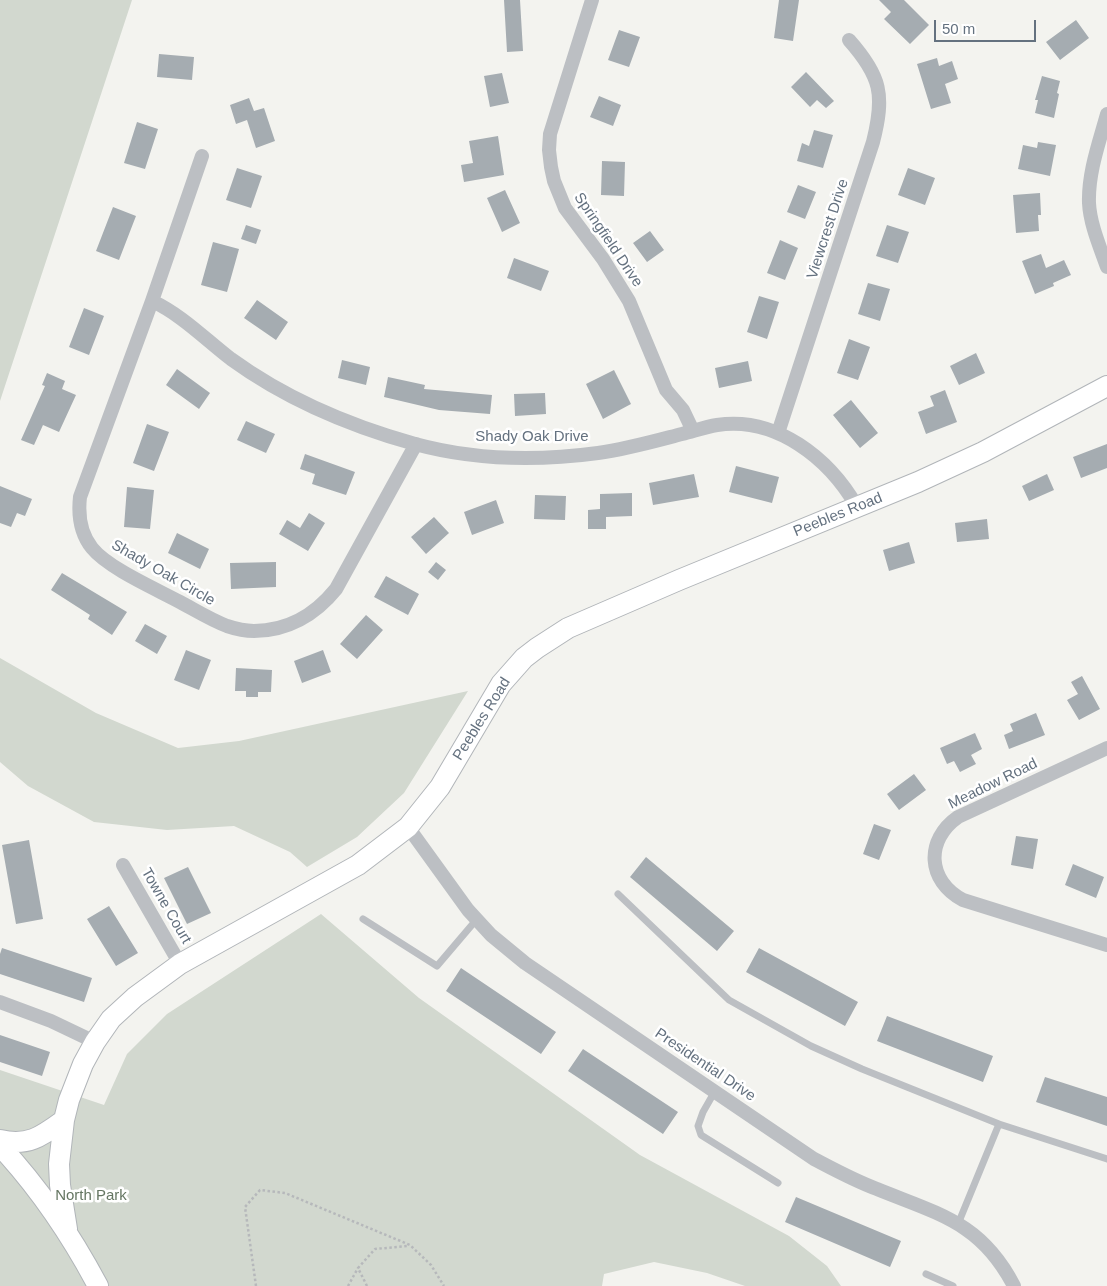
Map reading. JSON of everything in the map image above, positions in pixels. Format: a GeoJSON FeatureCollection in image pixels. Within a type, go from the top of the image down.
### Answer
{"type":"FeatureCollection","features":[{"type":"Feature","properties":{"kind":"street","name":"Springfield Drive"},"geometry":{"type":"LineString","coordinates":[[592,0],[550,134],[549,150],[554,182],[565,208],[603,259],[629,301],[666,390],[682,410],[693,431]]}},
{"type":"Feature","properties":{"kind":"street","name":"Viewcrest Drive"},"geometry":{"type":"LineString","coordinates":[[778,433],[874,142],[880,115],[880,98],[873,73],[867,62],[848,40]]}},
{"type":"Feature","properties":{"kind":"street"},"geometry":{"type":"LineString","coordinates":[[1107,114],[1093,170],[1089,202],[1091,217],[1107,267]]}},
{"type":"Feature","properties":{"kind":"street","name":"Shady Oak Circle"},"geometry":{"type":"LineString","coordinates":[[202,156],[152,301],[84,485],[79,507],[82,528],[92,548],[105,560],[125,572],[232,628],[252,632],[281,628],[316,610],[336,589],[416,444]]}},
{"type":"Feature","properties":{"kind":"street","name":"Shady Oak Drive"},"geometry":{"type":"LineString","coordinates":[[152,301],[170,310],[231,359],[285,393],[347,421],[416,444],[461,453],[492,456],[559,456],[598,453],[634,447],[717,425],[756,426],[778,433],[801,446],[823,463],[850,494],[857,507]]}},
{"type":"Feature","properties":{"kind":"street","name":"Peebles Road"},"geometry":{"type":"LineString","coordinates":[[67,1229],[60,1186],[59,1164],[64,1120],[78,1077],[95,1042],[112,1019],[123,1007],[180,964],[358,864],[408,827],[445,779],[501,684],[524,658],[568,628],[679,580],[918,482],[983,452],[1107,386]]}},
{"type":"Feature","properties":{"kind":"street","name":"Meadow Road"},"geometry":{"type":"LineString","coordinates":[[1107,748],[958,817],[944,830],[939,838],[935,856],[935,865],[942,882],[963,900],[1107,945]]}},
{"type":"Feature","properties":{"kind":"street","name":"Presidential Drive"},"geometry":{"type":"LineString","coordinates":[[408,827],[468,910],[502,944],[541,975],[814,1159],[855,1180],[930,1210],[958,1224],[989,1249],[1001,1263],[1014,1286]]}},
{"type":"Feature","properties":{"kind":"street","name":"Towne Court"},"geometry":{"type":"LineString","coordinates":[[123,865],[180,964]]}},
{"type":"Feature","properties":{"kind":"street"},"geometry":{"type":"LineString","coordinates":[[0,1002],[51,1021],[95,1042]]}},
{"type":"Feature","properties":{"kind":"street"},"geometry":{"type":"LineString","coordinates":[[0,1140],[20,1143],[31,1140],[40,1137],[64,1120]]}},
{"type":"Feature","properties":{"kind":"street"},"geometry":{"type":"LineString","coordinates":[[0,1146],[19,1167],[67,1229],[98,1286]]}},
{"type":"Feature","properties":{"kind":"lane"},"geometry":{"type":"LineString","coordinates":[[618,894],[729,1000],[811,1046],[862,1069],[999,1124],[1107,1159]]}},
{"type":"Feature","properties":{"kind":"lane"},"geometry":{"type":"LineString","coordinates":[[363,918],[438,966],[477,919]]}},
{"type":"Feature","properties":{"kind":"lane"},"geometry":{"type":"LineString","coordinates":[[715,1091],[703,1112],[698,1126],[701,1135],[778,1183]]}},
{"type":"Feature","properties":{"kind":"lane"},"geometry":{"type":"LineString","coordinates":[[958,1224],[999,1124]]}},
{"type":"Feature","properties":{"kind":"lane"},"geometry":{"type":"LineString","coordinates":[[926,1274],[953,1286]]}},
{"type":"Feature","properties":{"kind":"path"},"geometry":{"type":"LineString","coordinates":[[256,1286],[245,1207],[260,1190],[284,1193],[410,1245],[431,1265],[444,1286]]}},
{"type":"Feature","properties":{"kind":"path"},"geometry":{"type":"LineString","coordinates":[[348,1286],[358,1268],[375,1249],[410,1245]]}},
{"type":"Feature","properties":{"kind":"path"},"geometry":{"type":"LineString","coordinates":[[358,1268],[367,1286]]}},
{"type":"Feature","properties":{"kind":"green space"},"geometry":{"type":"Polygon","coordinates":[[[0,0],[132,0],[0,401],[0,0]]]}},
{"type":"Feature","properties":{"kind":"green space"},"geometry":{"type":"Polygon","coordinates":[[[0,658],[96,713],[178,748],[239,741],[468,691],[404,793],[357,837],[307,867],[290,852],[234,826],[167,830],[94,822],[28,786],[0,762],[0,658]]]}},
{"type":"Feature","properties":{"kind":"green space","name":"North Park"},"geometry":{"type":"Polygon","coordinates":[[[321,914],[419,998],[640,1155],[789,1236],[827,1266],[841,1286],[745,1286],[707,1273],[654,1262],[604,1274],[602,1286],[0,1286],[0,1070],[104,1105],[127,1054],[167,1014],[321,914]]]}},
{"type":"Feature","properties":{"kind":"building"},"geometry":{"type":"Polygon","coordinates":[[[504,0],[520,0],[523,51],[507,52],[504,0]]]}},
{"type":"Feature","properties":{"kind":"building"},"geometry":{"type":"Polygon","coordinates":[[[779,0],[799,0],[793,41],[774,38],[779,0]]]}},
{"type":"Feature","properties":{"kind":"building"},"geometry":{"type":"Polygon","coordinates":[[[879,0],[904,0],[929,25],[910,44],[884,19],[891,12],[879,0]]]}},
{"type":"Feature","properties":{"kind":"building"},"geometry":{"type":"Polygon","coordinates":[[[1076,20],[1089,38],[1060,60],[1046,42],[1076,20]]]}},
{"type":"Feature","properties":{"kind":"building"},"geometry":{"type":"Polygon","coordinates":[[[619,30],[640,37],[629,67],[608,60],[619,30]]]}},
{"type":"Feature","properties":{"kind":"building"},"geometry":{"type":"Polygon","coordinates":[[[159,54],[194,57],[192,80],[157,77],[159,54]]]}},
{"type":"Feature","properties":{"kind":"building"},"geometry":{"type":"Polygon","coordinates":[[[937,58],[939,66],[952,61],[958,79],[945,84],[951,103],[931,109],[917,64],[937,58]]]}},
{"type":"Feature","properties":{"kind":"building"},"geometry":{"type":"Polygon","coordinates":[[[806,72],[834,101],[826,108],[817,100],[810,107],[791,87],[806,72]]]}},
{"type":"Feature","properties":{"kind":"building"},"geometry":{"type":"Polygon","coordinates":[[[502,73],[509,103],[490,107],[484,76],[502,73]]]}},
{"type":"Feature","properties":{"kind":"building"},"geometry":{"type":"Polygon","coordinates":[[[1042,76],[1060,81],[1054,118],[1035,113],[1038,100],[1035,100],[1042,76]]]}},
{"type":"Feature","properties":{"kind":"building"},"geometry":{"type":"Polygon","coordinates":[[[599,96],[621,105],[613,126],[590,117],[599,96]]]}},
{"type":"Feature","properties":{"kind":"building"},"geometry":{"type":"Polygon","coordinates":[[[249,98],[254,111],[264,108],[275,141],[256,148],[247,120],[236,124],[230,105],[249,98]]]}},
{"type":"Feature","properties":{"kind":"building"},"geometry":{"type":"Polygon","coordinates":[[[137,122],[158,129],[145,169],[124,163],[137,122]]]}},
{"type":"Feature","properties":{"kind":"building"},"geometry":{"type":"Polygon","coordinates":[[[814,130],[833,135],[823,168],[797,161],[802,143],[809,146],[814,130]]]}},
{"type":"Feature","properties":{"kind":"building"},"geometry":{"type":"Polygon","coordinates":[[[498,136],[504,175],[464,182],[461,165],[473,163],[469,141],[498,136]]]}},
{"type":"Feature","properties":{"kind":"building"},"geometry":{"type":"Polygon","coordinates":[[[1038,142],[1056,145],[1050,176],[1018,169],[1023,145],[1037,148],[1038,142]]]}},
{"type":"Feature","properties":{"kind":"building"},"geometry":{"type":"Polygon","coordinates":[[[602,161],[625,162],[624,196],[601,195],[602,161]]]}},
{"type":"Feature","properties":{"kind":"building"},"geometry":{"type":"Polygon","coordinates":[[[237,168],[262,176],[251,208],[226,200],[237,168]]]}},
{"type":"Feature","properties":{"kind":"building"},"geometry":{"type":"Polygon","coordinates":[[[908,168],[935,178],[925,205],[898,195],[908,168]]]}},
{"type":"Feature","properties":{"kind":"building"},"geometry":{"type":"Polygon","coordinates":[[[798,185],[816,192],[805,219],[787,212],[798,185]]]}},
{"type":"Feature","properties":{"kind":"building"},"geometry":{"type":"Polygon","coordinates":[[[505,190],[520,223],[502,232],[487,198],[505,190]]]}},
{"type":"Feature","properties":{"kind":"building"},"geometry":{"type":"Polygon","coordinates":[[[1040,193],[1041,215],[1038,215],[1039,231],[1016,233],[1013,195],[1040,193]]]}},
{"type":"Feature","properties":{"kind":"building"},"geometry":{"type":"Polygon","coordinates":[[[113,207],[136,216],[119,260],[96,251],[113,207]]]}},
{"type":"Feature","properties":{"kind":"building"},"geometry":{"type":"Polygon","coordinates":[[[246,225],[261,230],[256,244],[241,239],[246,225]]]}},
{"type":"Feature","properties":{"kind":"building"},"geometry":{"type":"Polygon","coordinates":[[[887,225],[909,232],[898,263],[876,256],[887,225]]]}},
{"type":"Feature","properties":{"kind":"building"},"geometry":{"type":"Polygon","coordinates":[[[650,231],[664,250],[647,262],[633,243],[650,231]]]}},
{"type":"Feature","properties":{"kind":"building"},"geometry":{"type":"Polygon","coordinates":[[[780,240],[798,248],[785,280],[767,273],[780,240]]]}},
{"type":"Feature","properties":{"kind":"building"},"geometry":{"type":"Polygon","coordinates":[[[213,242],[239,249],[227,292],[201,285],[213,242]]]}},
{"type":"Feature","properties":{"kind":"building"},"geometry":{"type":"Polygon","coordinates":[[[1041,254],[1046,268],[1064,260],[1071,275],[1053,283],[1054,286],[1035,294],[1022,261],[1041,254]]]}},
{"type":"Feature","properties":{"kind":"building"},"geometry":{"type":"Polygon","coordinates":[[[514,258],[549,271],[541,291],[507,278],[514,258]]]}},
{"type":"Feature","properties":{"kind":"building"},"geometry":{"type":"Polygon","coordinates":[[[868,283],[890,289],[880,321],[858,314],[868,283]]]}},
{"type":"Feature","properties":{"kind":"building"},"geometry":{"type":"Polygon","coordinates":[[[759,296],[779,302],[767,339],[747,332],[759,296]]]}},
{"type":"Feature","properties":{"kind":"building"},"geometry":{"type":"Polygon","coordinates":[[[257,300],[288,322],[276,340],[244,318],[257,300]]]}},
{"type":"Feature","properties":{"kind":"building"},"geometry":{"type":"Polygon","coordinates":[[[84,308],[104,316],[89,355],[69,347],[84,308]]]}},
{"type":"Feature","properties":{"kind":"building"},"geometry":{"type":"Polygon","coordinates":[[[849,339],[870,347],[858,380],[837,373],[849,339]]]}},
{"type":"Feature","properties":{"kind":"building"},"geometry":{"type":"Polygon","coordinates":[[[976,353],[985,373],[959,385],[950,366],[976,353]]]}},
{"type":"Feature","properties":{"kind":"building"},"geometry":{"type":"Polygon","coordinates":[[[342,360],[370,367],[366,385],[338,378],[342,360]]]}},
{"type":"Feature","properties":{"kind":"building"},"geometry":{"type":"Polygon","coordinates":[[[748,361],[752,381],[719,388],[715,368],[748,361]]]}},
{"type":"Feature","properties":{"kind":"building"},"geometry":{"type":"Polygon","coordinates":[[[177,369],[210,393],[199,409],[166,385],[177,369]]]}},
{"type":"Feature","properties":{"kind":"building"},"geometry":{"type":"Polygon","coordinates":[[[614,370],[631,404],[603,419],[586,384],[614,370]]]}},
{"type":"Feature","properties":{"kind":"building"},"geometry":{"type":"Polygon","coordinates":[[[47,373],[65,381],[62,389],[76,395],[59,432],[43,425],[34,445],[21,440],[45,386],[42,385],[47,373]]]}},
{"type":"Feature","properties":{"kind":"building"},"geometry":{"type":"Polygon","coordinates":[[[388,377],[425,385],[424,389],[492,395],[490,414],[439,410],[384,397],[388,377]]]}},
{"type":"Feature","properties":{"kind":"building"},"geometry":{"type":"Polygon","coordinates":[[[945,390],[957,422],[926,434],[918,412],[934,406],[930,396],[945,390]]]}},
{"type":"Feature","properties":{"kind":"building"},"geometry":{"type":"Polygon","coordinates":[[[545,393],[546,414],[515,416],[514,394],[545,393]]]}},
{"type":"Feature","properties":{"kind":"building"},"geometry":{"type":"Polygon","coordinates":[[[851,400],[878,433],[860,448],[833,415],[851,400]]]}},
{"type":"Feature","properties":{"kind":"building"},"geometry":{"type":"Polygon","coordinates":[[[246,421],[275,434],[266,453],[237,440],[246,421]]]}},
{"type":"Feature","properties":{"kind":"building"},"geometry":{"type":"Polygon","coordinates":[[[147,424],[169,432],[154,471],[133,463],[147,424]]]}},
{"type":"Feature","properties":{"kind":"building"},"geometry":{"type":"Polygon","coordinates":[[[1107,444],[1107,468],[1081,478],[1073,457],[1107,444]]]}},
{"type":"Feature","properties":{"kind":"building"},"geometry":{"type":"Polygon","coordinates":[[[305,454],[355,472],[346,495],[312,484],[315,474],[300,469],[305,454]]]}},
{"type":"Feature","properties":{"kind":"building"},"geometry":{"type":"Polygon","coordinates":[[[736,466],[779,477],[772,503],[729,492],[736,466]]]}},
{"type":"Feature","properties":{"kind":"building"},"geometry":{"type":"Polygon","coordinates":[[[694,474],[699,497],[653,505],[649,483],[694,474]]]}},
{"type":"Feature","properties":{"kind":"building"},"geometry":{"type":"Polygon","coordinates":[[[1047,474],[1054,490],[1029,501],[1022,486],[1047,474]]]}},
{"type":"Feature","properties":{"kind":"building"},"geometry":{"type":"Polygon","coordinates":[[[0,486],[32,499],[25,516],[17,513],[11,527],[0,523],[0,486]]]}},
{"type":"Feature","properties":{"kind":"building"},"geometry":{"type":"Polygon","coordinates":[[[127,487],[154,490],[150,529],[124,527],[127,487]]]}},
{"type":"Feature","properties":{"kind":"building"},"geometry":{"type":"Polygon","coordinates":[[[632,493],[632,516],[606,517],[606,529],[588,529],[588,510],[600,509],[600,494],[632,493]]]}},
{"type":"Feature","properties":{"kind":"building"},"geometry":{"type":"Polygon","coordinates":[[[535,495],[566,496],[565,520],[534,519],[535,495]]]}},
{"type":"Feature","properties":{"kind":"building"},"geometry":{"type":"Polygon","coordinates":[[[496,500],[504,523],[472,535],[464,512],[496,500]]]}},
{"type":"Feature","properties":{"kind":"building"},"geometry":{"type":"Polygon","coordinates":[[[309,513],[325,523],[308,551],[279,534],[287,520],[300,528],[309,513]]]}},
{"type":"Feature","properties":{"kind":"building"},"geometry":{"type":"Polygon","coordinates":[[[434,517],[449,533],[426,554],[411,537],[434,517]]]}},
{"type":"Feature","properties":{"kind":"building"},"geometry":{"type":"Polygon","coordinates":[[[987,519],[989,539],[957,542],[955,523],[987,519]]]}},
{"type":"Feature","properties":{"kind":"building"},"geometry":{"type":"Polygon","coordinates":[[[177,533],[209,549],[200,569],[168,553],[177,533]]]}},
{"type":"Feature","properties":{"kind":"building"},"geometry":{"type":"Polygon","coordinates":[[[909,542],[915,563],[889,571],[883,550],[909,542]]]}},
{"type":"Feature","properties":{"kind":"building"},"geometry":{"type":"Polygon","coordinates":[[[276,562],[276,587],[231,589],[230,563],[276,562]]]}},
{"type":"Feature","properties":{"kind":"building"},"geometry":{"type":"Polygon","coordinates":[[[436,562],[446,570],[438,580],[428,572],[436,562]]]}},
{"type":"Feature","properties":{"kind":"building"},"geometry":{"type":"Polygon","coordinates":[[[62,573],[127,612],[112,635],[88,619],[90,615],[51,590],[62,573]]]}},
{"type":"Feature","properties":{"kind":"building"},"geometry":{"type":"Polygon","coordinates":[[[386,576],[419,594],[408,615],[374,597],[386,576]]]}},
{"type":"Feature","properties":{"kind":"building"},"geometry":{"type":"Polygon","coordinates":[[[366,615],[383,630],[357,659],[340,644],[366,615]]]}},
{"type":"Feature","properties":{"kind":"building"},"geometry":{"type":"Polygon","coordinates":[[[145,624],[167,636],[157,654],[135,641],[145,624]]]}},
{"type":"Feature","properties":{"kind":"building"},"geometry":{"type":"Polygon","coordinates":[[[186,650],[211,660],[199,690],[174,680],[186,650]]]}},
{"type":"Feature","properties":{"kind":"building"},"geometry":{"type":"Polygon","coordinates":[[[323,650],[331,672],[302,683],[294,661],[323,650]]]}},
{"type":"Feature","properties":{"kind":"building"},"geometry":{"type":"Polygon","coordinates":[[[236,668],[272,670],[271,692],[258,692],[258,697],[246,697],[246,691],[235,691],[236,668]]]}},
{"type":"Feature","properties":{"kind":"building"},"geometry":{"type":"Polygon","coordinates":[[[1082,676],[1100,709],[1079,720],[1067,700],[1078,694],[1071,682],[1082,676]]]}},
{"type":"Feature","properties":{"kind":"building"},"geometry":{"type":"Polygon","coordinates":[[[1036,713],[1045,735],[1009,749],[1004,735],[1013,731],[1010,724],[1036,713]]]}},
{"type":"Feature","properties":{"kind":"building"},"geometry":{"type":"Polygon","coordinates":[[[975,733],[982,749],[971,755],[976,764],[960,772],[954,761],[947,764],[940,748],[975,733]]]}},
{"type":"Feature","properties":{"kind":"building"},"geometry":{"type":"Polygon","coordinates":[[[914,774],[926,790],[899,810],[887,794],[914,774]]]}},
{"type":"Feature","properties":{"kind":"building"},"geometry":{"type":"Polygon","coordinates":[[[874,824],[891,830],[879,860],[863,854],[874,824]]]}},
{"type":"Feature","properties":{"kind":"building"},"geometry":{"type":"Polygon","coordinates":[[[1016,836],[1038,839],[1033,869],[1011,865],[1016,836]]]}},
{"type":"Feature","properties":{"kind":"building"},"geometry":{"type":"Polygon","coordinates":[[[29,840],[43,919],[16,924],[2,845],[29,840]]]}},
{"type":"Feature","properties":{"kind":"building"},"geometry":{"type":"Polygon","coordinates":[[[646,857],[734,931],[717,951],[630,877],[646,857]]]}},
{"type":"Feature","properties":{"kind":"building"},"geometry":{"type":"Polygon","coordinates":[[[1073,864],[1104,877],[1096,898],[1065,885],[1073,864]]]}},
{"type":"Feature","properties":{"kind":"building"},"geometry":{"type":"Polygon","coordinates":[[[188,867],[211,913],[187,924],[164,878],[188,867]]]}},
{"type":"Feature","properties":{"kind":"building"},"geometry":{"type":"Polygon","coordinates":[[[109,906],[138,953],[116,966],[87,919],[109,906]]]}},
{"type":"Feature","properties":{"kind":"building"},"geometry":{"type":"Polygon","coordinates":[[[2,948],[92,978],[84,1002],[0,974],[0,954],[2,948]]]}},
{"type":"Feature","properties":{"kind":"building"},"geometry":{"type":"Polygon","coordinates":[[[759,948],[858,1002],[845,1026],[746,972],[759,948]]]}},
{"type":"Feature","properties":{"kind":"building"},"geometry":{"type":"Polygon","coordinates":[[[461,968],[556,1032],[541,1054],[446,991],[461,968]]]}},
{"type":"Feature","properties":{"kind":"building"},"geometry":{"type":"Polygon","coordinates":[[[887,1016],[993,1056],[983,1082],[877,1041],[887,1016]]]}},
{"type":"Feature","properties":{"kind":"building"},"geometry":{"type":"Polygon","coordinates":[[[0,1035],[50,1052],[42,1076],[0,1062],[0,1035]]]}},
{"type":"Feature","properties":{"kind":"building"},"geometry":{"type":"Polygon","coordinates":[[[583,1049],[678,1112],[663,1134],[568,1071],[583,1049]]]}},
{"type":"Feature","properties":{"kind":"building"},"geometry":{"type":"Polygon","coordinates":[[[1045,1077],[1107,1097],[1107,1126],[1036,1102],[1045,1077]]]}},
{"type":"Feature","properties":{"kind":"building"},"geometry":{"type":"Polygon","coordinates":[[[796,1197],[901,1241],[890,1267],[785,1222],[796,1197]]]}}]}
